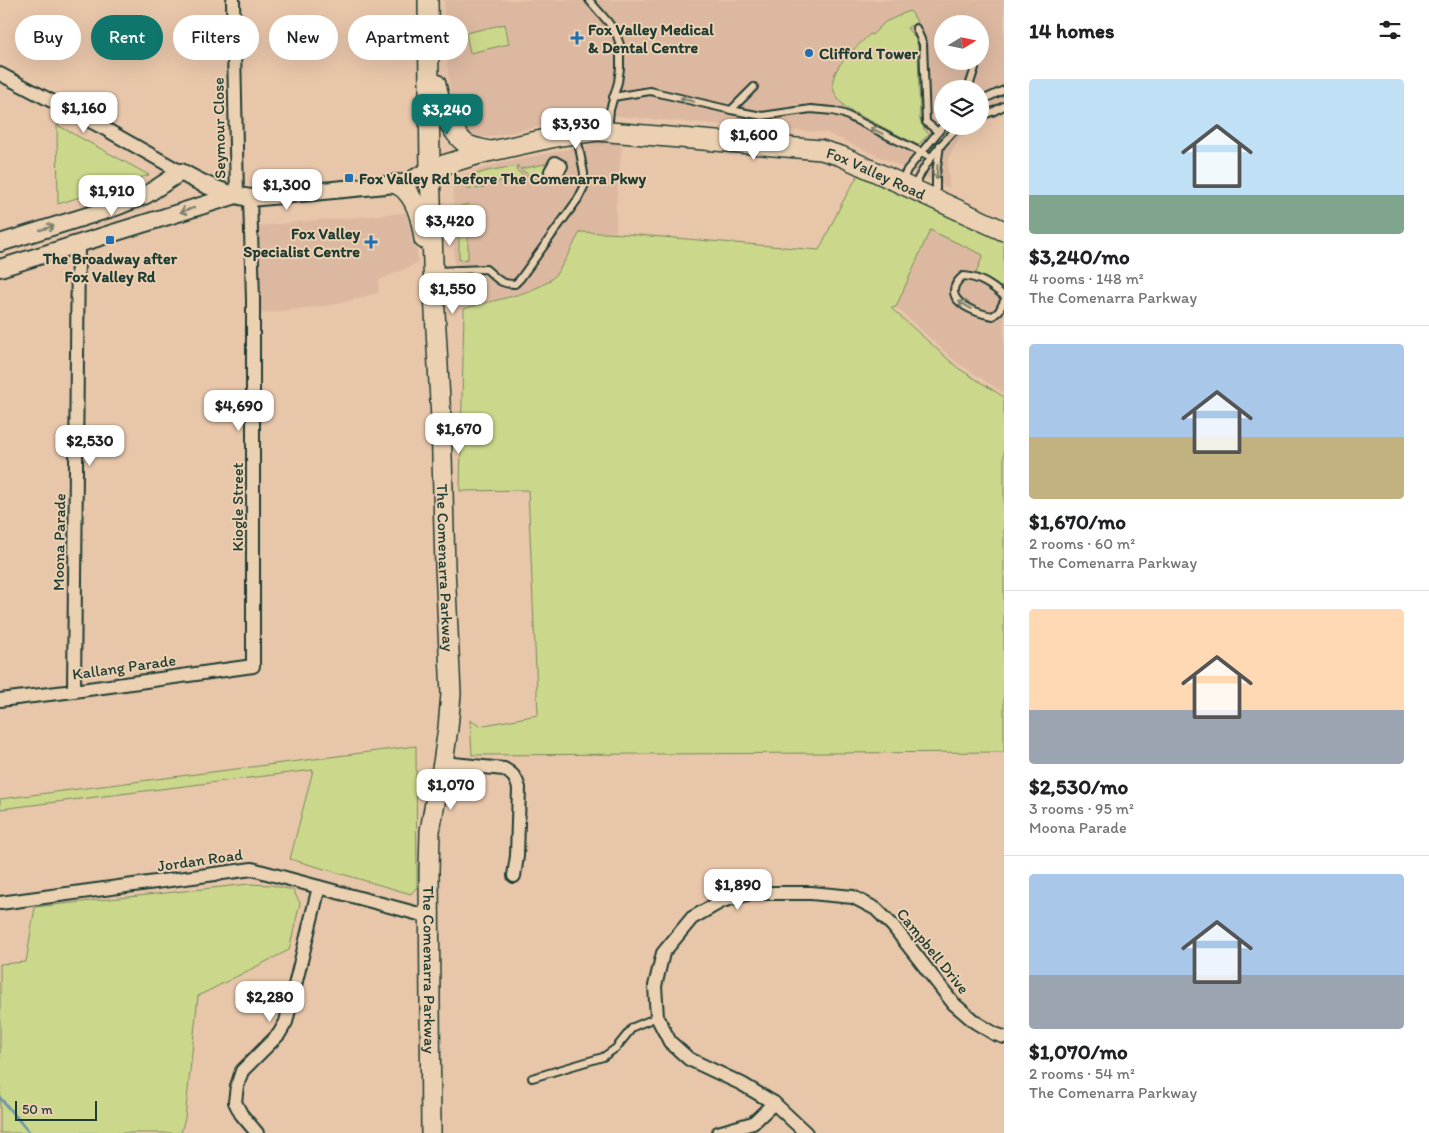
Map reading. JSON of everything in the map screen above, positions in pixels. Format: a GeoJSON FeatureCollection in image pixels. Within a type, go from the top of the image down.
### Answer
{"type":"FeatureCollection","features":[{"type":"Feature","properties":{"kind":"main road","name":"The Comenarra Parkway"},"geometry":{"type":"LineString","coordinates":[[428,0],[428,15]]}},
{"type":"Feature","properties":{"kind":"main road","name":"The Comenarra Parkway"},"geometry":{"type":"LineString","coordinates":[[429,60],[434,294],[441,419],[451,694],[443,763],[430,831],[431,1133]]}},
{"type":"Feature","properties":{"kind":"main road"},"geometry":{"type":"LineString","coordinates":[[430,60],[443,109],[459,137],[467,144],[491,151]]}},
{"type":"Feature","properties":{"kind":"main road","name":"Fox Valley Road"},"geometry":{"type":"LineString","coordinates":[[430,169],[491,151],[576,133],[608,132],[822,150],[841,156],[1004,231]]}},
{"type":"Feature","properties":{"kind":"main road"},"geometry":{"type":"LineString","coordinates":[[396,184],[408,193],[419,216],[434,294]]}},
{"type":"Feature","properties":{"kind":"street","name":"Seymour Close"},"geometry":{"type":"LineString","coordinates":[[233,0],[240,197]]}},
{"type":"Feature","properties":{"kind":"street","name":"Fox Valley Road"},"geometry":{"type":"LineString","coordinates":[[0,74],[107,130],[205,185],[240,197],[396,184],[408,182],[430,169]]}},
{"type":"Feature","properties":{"kind":"street"},"geometry":{"type":"LineString","coordinates":[[0,242],[116,207],[146,195],[181,172]]}},
{"type":"Feature","properties":{"kind":"street"},"geometry":{"type":"LineString","coordinates":[[0,268],[78,243],[240,197]]}},
{"type":"Feature","properties":{"kind":"street","name":"Kiogle Street"},"geometry":{"type":"LineString","coordinates":[[240,197],[253,309],[253,666]]}},
{"type":"Feature","properties":{"kind":"street","name":"Moona Parade"},"geometry":{"type":"LineString","coordinates":[[74,691],[78,243]]}},
{"type":"Feature","properties":{"kind":"street","name":"Kallang Parade"},"geometry":{"type":"LineString","coordinates":[[0,700],[253,666]]}},
{"type":"Feature","properties":{"kind":"street"},"geometry":{"type":"LineString","coordinates":[[443,763],[504,769],[516,778],[519,788],[517,856],[514,876]]}},
{"type":"Feature","properties":{"kind":"street","name":"Jordan Road"},"geometry":{"type":"LineString","coordinates":[[0,904],[252,868],[430,917]]}},
{"type":"Feature","properties":{"kind":"street"},"geometry":{"type":"LineString","coordinates":[[257,1133],[241,1114],[235,1102],[237,1086],[242,1071],[279,1034],[286,1022],[319,887]]}},
{"type":"Feature","properties":{"kind":"street","name":"Campbell Drive"},"geometry":{"type":"LineString","coordinates":[[806,1133],[774,1103],[742,1084],[689,1059],[670,1042],[657,1016],[655,986],[663,953],[692,918],[722,901],[751,893],[810,893],[853,897],[876,909],[892,926],[954,1004],[975,1022],[1004,1037]]}},
{"type":"Feature","properties":{"kind":"street"},"geometry":{"type":"LineString","coordinates":[[718,1133],[752,1123],[774,1103]]}},
{"type":"Feature","properties":{"kind":"lane"},"geometry":{"type":"LineString","coordinates":[[589,0],[616,33],[620,45],[620,68],[610,110],[608,132]]}},
{"type":"Feature","properties":{"kind":"lane"},"geometry":{"type":"LineString","coordinates":[[916,28],[923,44],[926,122],[934,126]]}},
{"type":"Feature","properties":{"kind":"lane"},"geometry":{"type":"LineString","coordinates":[[989,97],[1002,92],[1004,84]]}},
{"type":"Feature","properties":{"kind":"lane"},"geometry":{"type":"LineString","coordinates":[[731,110],[754,87]]}},
{"type":"Feature","properties":{"kind":"lane"},"geometry":{"type":"LineString","coordinates":[[613,97],[650,91],[762,116],[811,109],[833,111],[844,114],[930,157]]}},
{"type":"Feature","properties":{"kind":"lane"},"geometry":{"type":"LineString","coordinates":[[989,113],[1004,106]]}},
{"type":"Feature","properties":{"kind":"lane"},"geometry":{"type":"LineString","coordinates":[[434,272],[486,268],[504,284],[515,284],[578,199],[584,187],[584,173],[576,133]]}},
{"type":"Feature","properties":{"kind":"lane"},"geometry":{"type":"LineString","coordinates":[[907,186],[906,170],[935,135]]}},
{"type":"Feature","properties":{"kind":"lane"},"geometry":{"type":"LineString","coordinates":[[907,186],[919,176],[930,157],[950,135]]}},
{"type":"Feature","properties":{"kind":"lane"},"geometry":{"type":"LineString","coordinates":[[936,199],[936,174],[940,145]]}},
{"type":"Feature","properties":{"kind":"lane"},"geometry":{"type":"LineString","coordinates":[[963,276],[971,276],[990,285],[1004,300],[999,311],[993,316],[964,306],[956,300],[953,289],[957,281],[963,276]]}},
{"type":"Feature","properties":{"kind":"lane"},"geometry":{"type":"LineString","coordinates":[[532,1078],[603,1057],[616,1048],[632,1027],[657,1016]]}},
{"type":"Feature","properties":{"kind":"shaded area"},"geometry":{"type":"Polygon","coordinates":[[[444,0],[1004,0],[1004,113],[989,120],[989,80],[934,80],[934,135],[964,135],[959,139],[948,159],[949,188],[827,133],[600,114],[488,137],[473,136],[464,131],[458,122],[451,100],[447,60],[468,60],[468,15],[444,15],[444,0]]]}},
{"type":"Feature","properties":{"kind":"shaded area"},"geometry":{"type":"Polygon","coordinates":[[[601,142],[622,143],[616,204],[616,233],[580,232],[557,274],[548,283],[525,292],[455,310],[453,186],[460,177],[494,165],[601,142]]]}},
{"type":"Feature","properties":{"kind":"shaded area"},"geometry":{"type":"Polygon","coordinates":[[[411,212],[418,263],[379,280],[378,293],[333,305],[261,313],[259,226],[411,212]]]}},
{"type":"Feature","properties":{"kind":"shaded area"},"geometry":{"type":"Polygon","coordinates":[[[938,212],[1004,244],[1004,393],[956,362],[896,307],[938,212]]]}},
{"type":"Feature","properties":{"kind":"green space"},"geometry":{"type":"Polygon","coordinates":[[[909,11],[917,22],[907,28],[916,39],[918,47],[920,120],[924,129],[929,134],[918,145],[849,110],[838,99],[833,89],[833,79],[843,60],[885,22],[909,11]]]}},
{"type":"Feature","properties":{"kind":"green space"},"geometry":{"type":"Polygon","coordinates":[[[505,24],[509,44],[470,53],[468,33],[505,24]]]}},
{"type":"Feature","properties":{"kind":"green space"},"geometry":{"type":"Polygon","coordinates":[[[57,125],[149,175],[58,204],[57,125]]]}},
{"type":"Feature","properties":{"kind":"green space"},"geometry":{"type":"Polygon","coordinates":[[[555,162],[545,177],[535,179],[520,169],[555,162]]]}},
{"type":"Feature","properties":{"kind":"green space"},"geometry":{"type":"Polygon","coordinates":[[[519,166],[516,170],[527,178],[504,183],[500,180],[492,186],[487,183],[484,187],[477,189],[473,186],[470,190],[461,184],[480,173],[519,166]]]}},
{"type":"Feature","properties":{"kind":"green space"},"geometry":{"type":"Polygon","coordinates":[[[858,175],[1004,242],[1004,286],[1000,287],[976,273],[983,255],[930,230],[896,307],[891,308],[958,368],[1004,397],[1004,752],[472,755],[470,720],[479,726],[538,715],[528,490],[460,491],[464,309],[515,296],[550,280],[557,273],[580,232],[819,250],[858,175]]]}},
{"type":"Feature","properties":{"kind":"green space"},"geometry":{"type":"Polygon","coordinates":[[[468,204],[470,213],[468,215],[468,259],[459,260],[459,208],[468,204]]]}},
{"type":"Feature","properties":{"kind":"green space"},"geometry":{"type":"Polygon","coordinates":[[[416,746],[417,887],[411,894],[290,859],[313,770],[0,809],[0,799],[416,746]]]}},
{"type":"Feature","properties":{"kind":"green space"},"geometry":{"type":"Polygon","coordinates":[[[249,884],[271,885],[293,890],[300,903],[289,950],[198,996],[185,1118],[181,1133],[0,1133],[0,964],[26,962],[35,907],[249,884]]]}},
{"type":"Feature","properties":{"kind":"waterway"},"geometry":{"type":"LineString","coordinates":[[0,1098],[30,1133]]}},
{"type":"Feature","properties":{"kind":"place","name":"Fox Valley Medical & Dental Centre"},"geometry":{"type":"Point","coordinates":[577,38]}},
{"type":"Feature","properties":{"kind":"place","name":"Clifford Tower"},"geometry":{"type":"Point","coordinates":[809,53]}},
{"type":"Feature","properties":{"kind":"place","name":"Fox Valley Rd before The Comenarra Pkwy"},"geometry":{"type":"Point","coordinates":[349,178]}},
{"type":"Feature","properties":{"kind":"place","name":"The Broadway after Fox Valley Rd"},"geometry":{"type":"Point","coordinates":[110,240]}},
{"type":"Feature","properties":{"kind":"place","name":"Fox Valley Specialist Centre"},"geometry":{"type":"Point","coordinates":[371,242]}}]}
